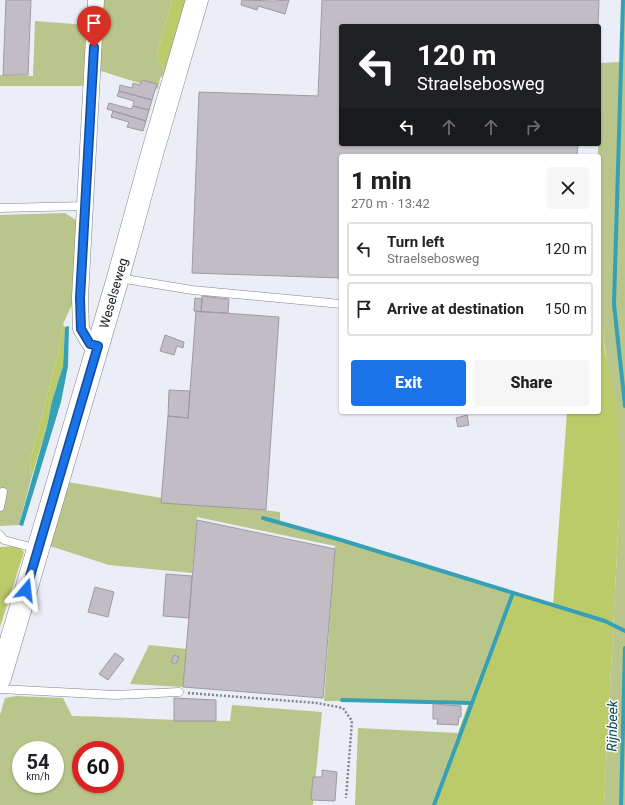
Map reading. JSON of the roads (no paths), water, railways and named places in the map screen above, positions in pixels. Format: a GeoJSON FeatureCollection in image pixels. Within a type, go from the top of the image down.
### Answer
{"type":"FeatureCollection","features":[{"type":"Feature","properties":{"kind":"main road","name":"Weselseweg"},"geometry":{"type":"LineString","coordinates":[[0,678],[3,657],[38,549],[98,346],[197,0]]}},
{"type":"Feature","properties":{"kind":"street"},"geometry":{"type":"LineString","coordinates":[[96,0],[80,298],[81,329],[90,344],[98,346]]}},
{"type":"Feature","properties":{"kind":"lane"},"geometry":{"type":"LineString","coordinates":[[0,208],[85,206]]}},
{"type":"Feature","properties":{"kind":"lane"},"geometry":{"type":"LineString","coordinates":[[118,278],[192,290],[339,304]]}},
{"type":"Feature","properties":{"kind":"lane"},"geometry":{"type":"LineString","coordinates":[[0,507],[3,492]]}},
{"type":"Feature","properties":{"kind":"lane"},"geometry":{"type":"LineString","coordinates":[[0,535],[4,540],[38,549]]}},
{"type":"Feature","properties":{"kind":"lane"},"geometry":{"type":"LineString","coordinates":[[0,689],[115,695],[179,692]]}},
{"type":"Feature","properties":{"kind":"water"},"geometry":{"type":"Polygon","coordinates":[[[69,326],[68,366],[61,402],[23,526],[19,525],[47,426],[52,401],[63,366],[65,327],[69,326]]]}},
{"type":"Feature","properties":{"kind":"waterway","name":"Rijnbeek"},"geometry":{"type":"LineString","coordinates":[[623,0],[614,304],[625,406]]}},
{"type":"Feature","properties":{"kind":"waterway"},"geometry":{"type":"LineString","coordinates":[[263,518],[341,540],[605,621],[625,631]]}},
{"type":"Feature","properties":{"kind":"waterway"},"geometry":{"type":"LineString","coordinates":[[434,805],[513,593]]}},
{"type":"Feature","properties":{"kind":"waterway","name":"Rijnbeek"},"geometry":{"type":"LineString","coordinates":[[621,805],[625,648]]}},
{"type":"Feature","properties":{"kind":"waterway"},"geometry":{"type":"LineString","coordinates":[[342,700],[471,703]]}}]}
